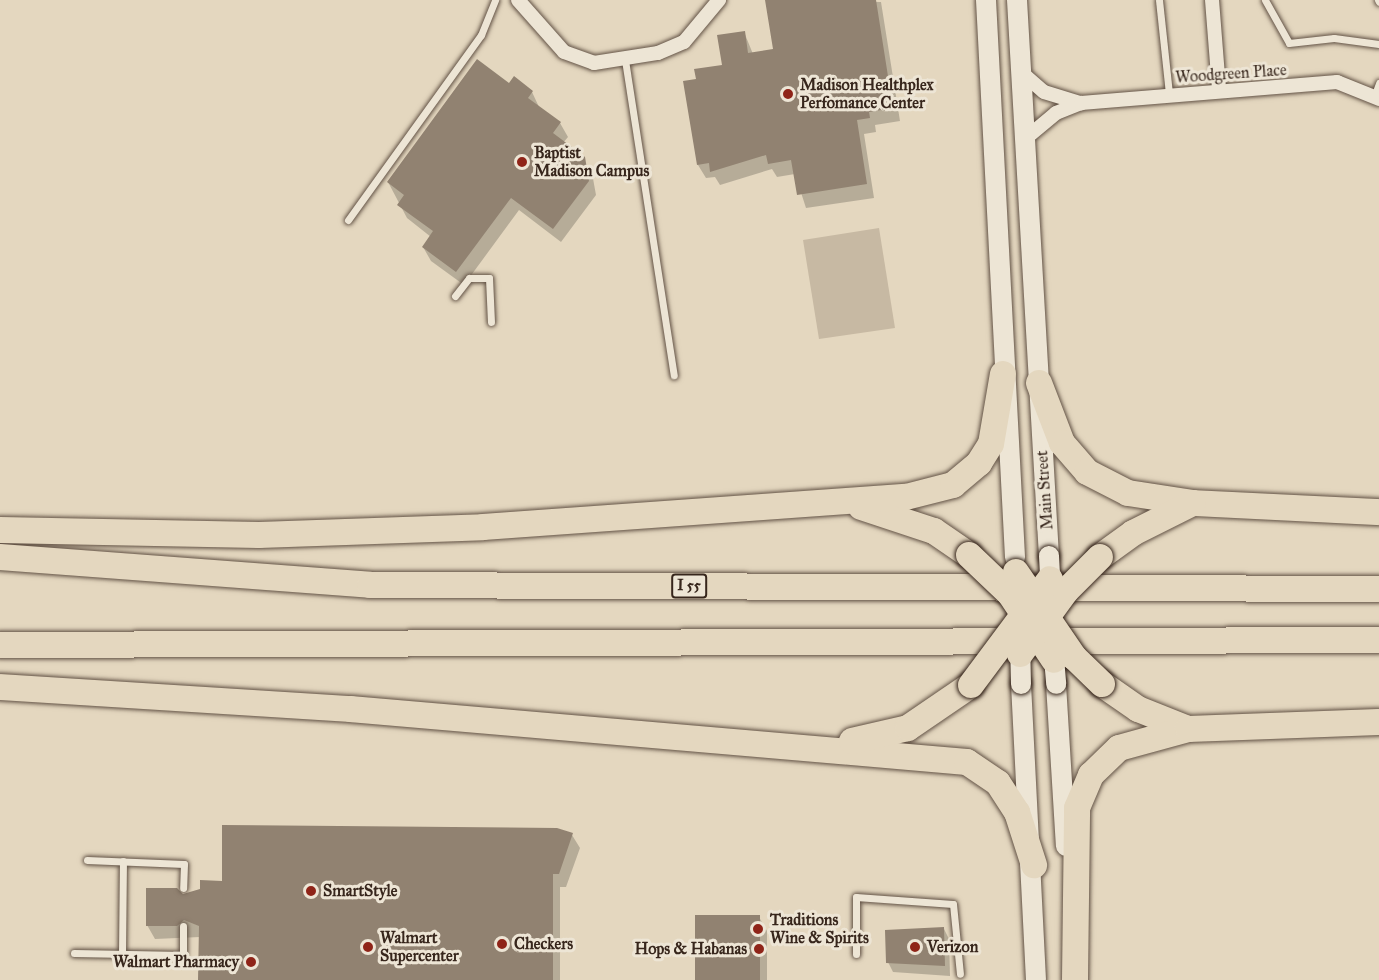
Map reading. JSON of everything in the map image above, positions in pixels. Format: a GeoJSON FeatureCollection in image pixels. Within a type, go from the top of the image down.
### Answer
{"type":"FeatureCollection","features":[{"type":"Feature","properties":{"kind":"highway"},"geometry":{"type":"LineString","coordinates":[[0,530],[259,536],[483,527],[906,498],[952,484],[980,463],[991,444],[1003,374]]}},
{"type":"Feature","properties":{"kind":"highway"},"geometry":{"type":"LineString","coordinates":[[1039,383],[1062,443],[1087,472],[1128,494],[1193,503],[1379,512]]}},
{"type":"Feature","properties":{"kind":"highway"},"geometry":{"type":"LineString","coordinates":[[837,502],[882,511],[934,531],[969,555],[1010,594],[1041,600],[1066,591],[1100,557],[1133,532],[1193,503]]}},
{"type":"Feature","properties":{"kind":"highway","name":"I 55"},"geometry":{"type":"LineString","coordinates":[[0,557],[370,585],[1379,589]]}},
{"type":"Feature","properties":{"kind":"highway"},"geometry":{"type":"LineString","coordinates":[[1016,564],[1041,600],[1074,657],[1102,684],[1138,709],[1188,729]]}},
{"type":"Feature","properties":{"kind":"highway"},"geometry":{"type":"LineString","coordinates":[[1020,654],[1041,600]]}},
{"type":"Feature","properties":{"kind":"highway"},"geometry":{"type":"LineString","coordinates":[[1041,600],[1055,672]]}},
{"type":"Feature","properties":{"kind":"highway"},"geometry":{"type":"LineString","coordinates":[[813,745],[873,739],[908,728],[971,685],[1041,600]]}},
{"type":"Feature","properties":{"kind":"highway"},"geometry":{"type":"LineString","coordinates":[[0,645],[1379,640]]}},
{"type":"Feature","properties":{"kind":"highway"},"geometry":{"type":"LineString","coordinates":[[0,687],[813,745],[967,762],[998,783],[1011,802],[1034,865]]}},
{"type":"Feature","properties":{"kind":"highway"},"geometry":{"type":"LineString","coordinates":[[1074,980],[1077,808],[1091,775],[1119,748],[1188,729],[1379,722]]}},
{"type":"Feature","properties":{"kind":"main road","name":"Main Street"},"geometry":{"type":"LineString","coordinates":[[986,0],[1003,374],[1016,564]]}},
{"type":"Feature","properties":{"kind":"main road","name":"Main Street"},"geometry":{"type":"LineString","coordinates":[[1017,0],[1039,383],[1041,600]]}},
{"type":"Feature","properties":{"kind":"main road"},"geometry":{"type":"LineString","coordinates":[[1020,654],[1034,865],[1036,980]]}},
{"type":"Feature","properties":{"kind":"main road"},"geometry":{"type":"LineString","coordinates":[[1055,672],[1074,980]]}},
{"type":"Feature","properties":{"kind":"street"},"geometry":{"type":"LineString","coordinates":[[518,0],[564,52],[594,63],[625,60],[684,42],[719,0]]}},
{"type":"Feature","properties":{"kind":"street"},"geometry":{"type":"LineString","coordinates":[[1212,0],[1219,89]]}},
{"type":"Feature","properties":{"kind":"street","name":"Woodgreen Place"},"geometry":{"type":"LineString","coordinates":[[1021,72],[1044,92],[1081,103]]}},
{"type":"Feature","properties":{"kind":"street","name":"Woodgreen Place"},"geometry":{"type":"LineString","coordinates":[[1025,139],[1056,113],[1081,103],[1219,89],[1337,82],[1376,98]]}},
{"type":"Feature","properties":{"kind":"lane"},"geometry":{"type":"LineString","coordinates":[[348,220],[481,35],[495,0]]}},
{"type":"Feature","properties":{"kind":"lane"},"geometry":{"type":"LineString","coordinates":[[1159,0],[1169,94]]}},
{"type":"Feature","properties":{"kind":"lane"},"geometry":{"type":"LineString","coordinates":[[1265,0],[1289,43],[1334,38],[1379,44]]}},
{"type":"Feature","properties":{"kind":"lane"},"geometry":{"type":"LineString","coordinates":[[625,60],[674,375]]}},
{"type":"Feature","properties":{"kind":"lane"},"geometry":{"type":"LineString","coordinates":[[1376,98],[1379,83]]}},
{"type":"Feature","properties":{"kind":"lane"},"geometry":{"type":"LineString","coordinates":[[455,296],[469,278],[489,278],[491,322]]}},
{"type":"Feature","properties":{"kind":"lane"},"geometry":{"type":"LineString","coordinates":[[87,860],[184,864],[183,888]]}},
{"type":"Feature","properties":{"kind":"lane"},"geometry":{"type":"LineString","coordinates":[[122,954],[123,861]]}},
{"type":"Feature","properties":{"kind":"lane"},"geometry":{"type":"LineString","coordinates":[[856,954],[856,897],[953,904],[960,974]]}},
{"type":"Feature","properties":{"kind":"lane"},"geometry":{"type":"LineString","coordinates":[[74,953],[183,955],[183,926]]}},
{"type":"Feature","properties":{"kind":"shaded area"},"geometry":{"type":"Polygon","coordinates":[[[879,228],[895,328],[819,339],[803,240],[879,228]]]}},
{"type":"Feature","properties":{"kind":"building","name":"Madison Healthplex Perfomance Center"},"geometry":{"type":"Polygon","coordinates":[[[765,0],[876,0],[893,108],[869,112],[870,118],[857,120],[867,184],[797,195],[791,160],[768,164],[766,155],[710,172],[709,163],[697,165],[683,81],[696,79],[694,69],[722,65],[717,35],[745,31],[748,53],[773,49],[765,0]]]}},
{"type":"Feature","properties":{"kind":"building","name":"Baptist Madison Campus"},"geometry":{"type":"Polygon","coordinates":[[[477,59],[509,83],[514,76],[533,91],[528,98],[561,122],[553,133],[585,157],[589,181],[553,229],[511,198],[456,272],[422,247],[433,231],[397,205],[404,195],[387,182],[477,59]]]}},
{"type":"Feature","properties":{"kind":"building"},"geometry":{"type":"Polygon","coordinates":[[[222,825],[557,828],[573,833],[559,874],[553,874],[553,980],[198,980],[199,926],[184,920],[177,926],[146,926],[146,888],[177,888],[183,894],[200,889],[200,880],[222,881],[222,825]]]}},
{"type":"Feature","properties":{"kind":"building"},"geometry":{"type":"Polygon","coordinates":[[[695,915],[760,915],[760,980],[695,980],[695,915]]]}},
{"type":"Feature","properties":{"kind":"building","name":"Verizon"},"geometry":{"type":"Polygon","coordinates":[[[944,927],[945,966],[886,963],[885,930],[944,927]]]}},
{"type":"Feature","properties":{"kind":"place","name":"Madison Healthplex Perfomance Center"},"geometry":{"type":"Point","coordinates":[788,94]}},
{"type":"Feature","properties":{"kind":"place","name":"Baptist Madison Campus"},"geometry":{"type":"Point","coordinates":[522,162]}},
{"type":"Feature","properties":{"kind":"place","name":"SmartStyle"},"geometry":{"type":"Point","coordinates":[311,891]}},
{"type":"Feature","properties":{"kind":"place","name":"Traditions Wine & Spirits"},"geometry":{"type":"Point","coordinates":[758,929]}},
{"type":"Feature","properties":{"kind":"place","name":"Checkers"},"geometry":{"type":"Point","coordinates":[502,944]}},
{"type":"Feature","properties":{"kind":"place","name":"Walmart Supercenter"},"geometry":{"type":"Point","coordinates":[368,947]}},
{"type":"Feature","properties":{"kind":"place","name":"Verizon"},"geometry":{"type":"Point","coordinates":[915,947]}},
{"type":"Feature","properties":{"kind":"place","name":"Hops & Habanas"},"geometry":{"type":"Point","coordinates":[759,949]}},
{"type":"Feature","properties":{"kind":"place","name":"Walmart Pharmacy"},"geometry":{"type":"Point","coordinates":[251,962]}}]}
